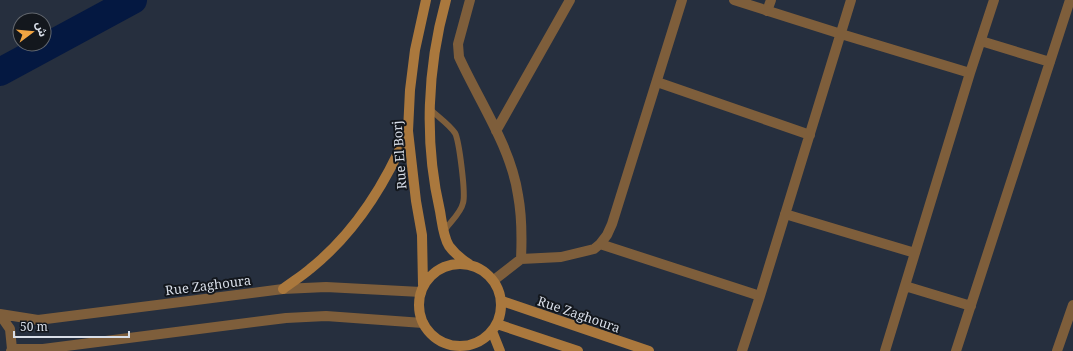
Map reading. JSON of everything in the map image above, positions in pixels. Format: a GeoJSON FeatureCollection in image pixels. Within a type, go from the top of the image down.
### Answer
{"type":"FeatureCollection","features":[{"type":"Feature","properties":{"kind":"main road","name":"Rue El Borj"},"geometry":{"type":"LineString","coordinates":[[422,289],[422,235],[414,187],[408,131],[410,90],[415,50],[426,0]]}},
{"type":"Feature","properties":{"kind":"main road"},"geometry":{"type":"LineString","coordinates":[[446,0],[440,22],[435,51],[430,109],[430,150],[435,191],[448,244],[457,256],[469,264],[483,270],[494,280],[499,290],[502,302],[501,313],[495,327],[485,338],[476,343],[456,348],[436,338],[429,331],[423,322],[419,302],[422,289],[432,274],[443,267],[456,263],[469,264]]}},
{"type":"Feature","properties":{"kind":"main road"},"geometry":{"type":"LineString","coordinates":[[283,289],[311,269],[331,250],[358,220],[382,186],[395,162],[408,131]]}},
{"type":"Feature","properties":{"kind":"main road","name":"Rue Zaghoura"},"geometry":{"type":"LineString","coordinates":[[502,302],[648,351]]}},
{"type":"Feature","properties":{"kind":"main road"},"geometry":{"type":"LineString","coordinates":[[495,327],[500,351]]}},
{"type":"Feature","properties":{"kind":"main road"},"geometry":{"type":"LineString","coordinates":[[495,327],[578,351]]}},
{"type":"Feature","properties":{"kind":"street"},"geometry":{"type":"LineString","coordinates":[[470,0],[458,44],[459,57],[510,162],[518,193],[522,226],[521,259]]}},
{"type":"Feature","properties":{"kind":"street"},"geometry":{"type":"LineString","coordinates":[[496,131],[570,0]]}},
{"type":"Feature","properties":{"kind":"street"},"geometry":{"type":"LineString","coordinates":[[494,280],[521,259],[561,257],[594,249],[607,235],[612,224],[682,0]]}},
{"type":"Feature","properties":{"kind":"street"},"geometry":{"type":"LineString","coordinates":[[734,0],[970,73]]}},
{"type":"Feature","properties":{"kind":"street"},"geometry":{"type":"LineString","coordinates":[[767,11],[771,0]]}},
{"type":"Feature","properties":{"kind":"street"},"geometry":{"type":"LineString","coordinates":[[742,351],[851,0]]}},
{"type":"Feature","properties":{"kind":"street"},"geometry":{"type":"LineString","coordinates":[[885,351],[970,73],[994,0]]}},
{"type":"Feature","properties":{"kind":"street"},"geometry":{"type":"LineString","coordinates":[[956,351],[1070,0]]}},
{"type":"Feature","properties":{"kind":"street"},"geometry":{"type":"LineString","coordinates":[[981,41],[1050,62]]}},
{"type":"Feature","properties":{"kind":"street"},"geometry":{"type":"LineString","coordinates":[[657,82],[810,135]]}},
{"type":"Feature","properties":{"kind":"street"},"geometry":{"type":"LineString","coordinates":[[785,214],[915,253]]}},
{"type":"Feature","properties":{"kind":"street"},"geometry":{"type":"LineString","coordinates":[[600,244],[760,296]]}},
{"type":"Feature","properties":{"kind":"street"},"geometry":{"type":"LineString","coordinates":[[905,286],[971,306]]}},
{"type":"Feature","properties":{"kind":"street","name":"Rue Zaghoura"},"geometry":{"type":"LineString","coordinates":[[0,314],[38,320],[283,289],[326,287],[422,289]]}},
{"type":"Feature","properties":{"kind":"street"},"geometry":{"type":"LineString","coordinates":[[1057,351],[1073,305]]}},
{"type":"Feature","properties":{"kind":"street","name":"Rue Zaghoura"},"geometry":{"type":"LineString","coordinates":[[0,314],[10,329],[12,350],[43,349],[286,318],[326,316],[423,322]]}},
{"type":"Feature","properties":{"kind":"lane"},"geometry":{"type":"LineString","coordinates":[[430,109],[451,129],[457,138],[464,191],[461,209],[444,231]]}},
{"type":"Feature","properties":{"kind":"waterway"},"geometry":{"type":"LineString","coordinates":[[0,72],[133,0]]}}]}
